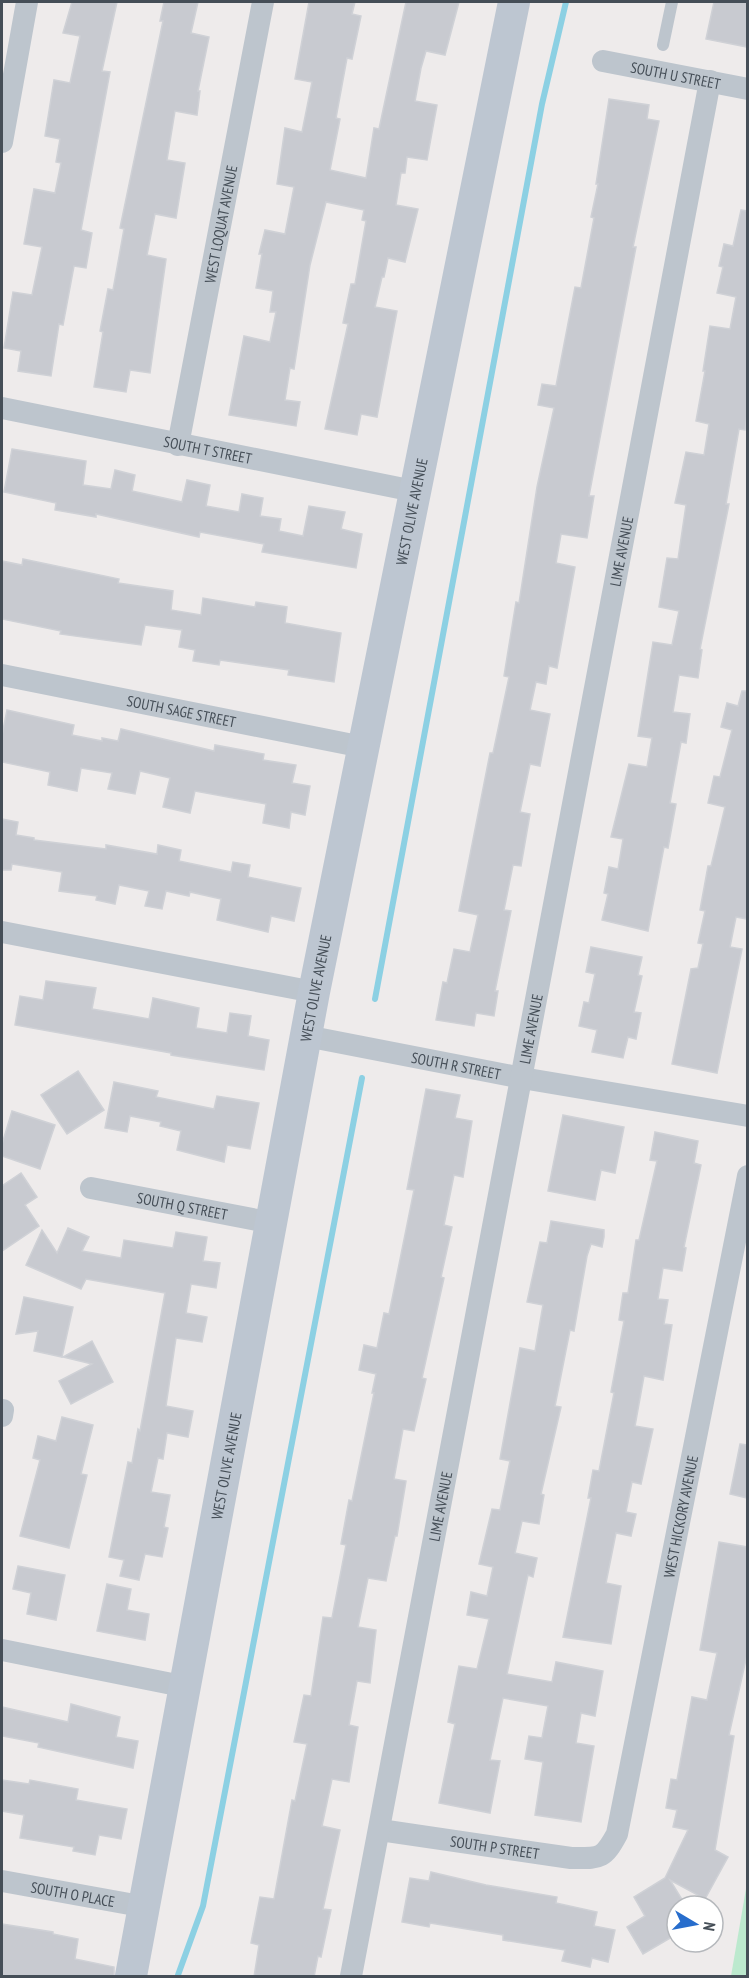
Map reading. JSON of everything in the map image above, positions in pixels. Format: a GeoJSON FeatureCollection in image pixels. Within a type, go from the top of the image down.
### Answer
{"type":"FeatureCollection","features":[{"type":"Feature","properties":{"kind":"street"},"geometry":{"type":"LineString","coordinates":[[2,142],[27,2]]}},
{"type":"Feature","properties":{"kind":"street","name":"WEST LOQUAT AVENUE"},"geometry":{"type":"LineString","coordinates":[[178,445],[263,2]]}},
{"type":"Feature","properties":{"kind":"street","name":"WEST OLIVE AVENUE"},"geometry":{"type":"LineString","coordinates":[[131,1977],[187,1687],[314,992],[513,2]]}},
{"type":"Feature","properties":{"kind":"street","name":"SOUTH U STREET"},"geometry":{"type":"LineString","coordinates":[[603,61],[747,89]]}},
{"type":"Feature","properties":{"kind":"street","name":"LIME AVENUE"},"geometry":{"type":"LineString","coordinates":[[351,1977],[710,81]]}},
{"type":"Feature","properties":{"kind":"street","name":"SOUTH T STREET"},"geometry":{"type":"LineString","coordinates":[[2,408],[414,491]]}},
{"type":"Feature","properties":{"kind":"street","name":"SOUTH SAGE STREET"},"geometry":{"type":"LineString","coordinates":[[2,675],[363,747]]}},
{"type":"Feature","properties":{"kind":"street"},"geometry":{"type":"LineString","coordinates":[[2,932],[314,992]]}},
{"type":"Feature","properties":{"kind":"street","name":"SOUTH R STREET"},"geometry":{"type":"LineString","coordinates":[[306,1036],[522,1078],[747,1116]]}},
{"type":"Feature","properties":{"kind":"street","name":"WEST HICKORY AVENUE"},"geometry":{"type":"LineString","coordinates":[[607,1852],[616,1834],[747,1176]]}},
{"type":"Feature","properties":{"kind":"street","name":"SOUTH Q STREET"},"geometry":{"type":"LineString","coordinates":[[91,1188],[273,1223]]}},
{"type":"Feature","properties":{"kind":"street"},"geometry":{"type":"LineString","coordinates":[[2,1650],[187,1687]]}},
{"type":"Feature","properties":{"kind":"street","name":"SOUTH P STREET"},"geometry":{"type":"LineString","coordinates":[[380,1830],[571,1858],[594,1858],[607,1852]]}},
{"type":"Feature","properties":{"kind":"street","name":"SOUTH O PLACE"},"geometry":{"type":"LineString","coordinates":[[2,1881],[146,1907]]}},
{"type":"Feature","properties":{"kind":"lane"},"geometry":{"type":"LineString","coordinates":[[663,45],[672,2]]}},
{"type":"Feature","properties":{"kind":"green space"},"geometry":{"type":"Polygon","coordinates":[[[747,1883],[747,1976],[731,1976],[747,1883]]]}},
{"type":"Feature","properties":{"kind":"building"},"geometry":{"type":"Polygon","coordinates":[[[72,2],[117,2],[102,71],[110,72],[81,230],[92,233],[86,268],[74,266],[63,325],[59,324],[51,376],[18,371],[21,351],[4,348],[13,292],[32,295],[42,247],[24,244],[34,189],[55,193],[61,163],[56,162],[60,139],[45,136],[54,80],[70,83],[80,36],[63,33],[72,2]]]}},
{"type":"Feature","properties":{"kind":"building"},"geometry":{"type":"Polygon","coordinates":[[[164,2],[198,2],[191,33],[209,37],[198,91],[200,91],[197,115],[175,111],[167,160],[185,163],[176,218],[155,214],[147,255],[166,259],[150,373],[130,370],[126,392],[94,387],[103,332],[100,331],[108,289],[113,290],[124,229],[120,228],[163,21],[160,21],[164,2]]]}},
{"type":"Feature","properties":{"kind":"building"},"geometry":{"type":"Polygon","coordinates":[[[309,2],[355,2],[352,14],[361,16],[352,59],[347,58],[336,118],[340,119],[330,170],[366,178],[374,128],[379,129],[406,2],[459,2],[445,55],[426,51],[421,68],[415,101],[437,105],[427,160],[407,157],[405,173],[401,173],[396,205],[418,209],[405,262],[388,258],[384,277],[382,277],[375,307],[397,311],[377,417],[361,414],[357,435],[325,429],[348,324],[343,323],[351,284],[355,284],[366,221],[362,220],[364,210],[326,202],[310,265],[294,369],[290,368],[285,400],[300,402],[296,426],[229,415],[244,336],[270,342],[276,312],[270,312],[273,291],[256,288],[262,254],[259,254],[265,230],[285,234],[294,187],[277,184],[285,128],[302,132],[312,82],[295,79],[309,2]]]}},
{"type":"Feature","properties":{"kind":"building"},"geometry":{"type":"Polygon","coordinates":[[[714,2],[747,2],[747,47],[706,39],[714,2]]]}},
{"type":"Feature","properties":{"kind":"building"},"geometry":{"type":"Polygon","coordinates":[[[609,99],[649,105],[647,119],[659,121],[633,247],[636,247],[589,496],[594,496],[587,538],[561,534],[556,563],[575,567],[557,668],[549,666],[546,684],[536,682],[530,710],[550,714],[540,766],[530,764],[520,812],[530,814],[521,866],[513,865],[504,910],[511,911],[495,991],[498,991],[494,1016],[476,1013],[474,1026],[436,1020],[443,982],[447,983],[454,949],[470,952],[478,915],[459,911],[490,753],[493,753],[509,677],[504,676],[516,602],[519,603],[537,487],[554,408],[538,405],[542,384],[556,386],[575,287],[581,288],[594,218],[591,217],[598,184],[596,184],[609,99]]]}},
{"type":"Feature","properties":{"kind":"building"},"geometry":{"type":"Polygon","coordinates":[[[741,210],[747,211],[747,414],[745,430],[739,429],[726,504],[729,504],[700,649],[702,650],[698,678],[679,675],[673,712],[690,714],[686,743],[681,742],[670,803],[676,804],[668,848],[664,847],[648,931],[602,920],[608,894],[604,893],[609,867],[618,869],[623,839],[611,837],[629,764],[647,767],[652,738],[638,736],[653,642],[672,645],[679,611],[659,607],[667,558],[678,559],[686,505],[675,503],[686,452],[704,455],[709,424],[696,421],[705,371],[703,371],[710,326],[730,329],[736,297],[717,293],[723,267],[719,266],[724,244],[733,246],[741,210]]]}},
{"type":"Feature","properties":{"kind":"building"},"geometry":{"type":"Polygon","coordinates":[[[12,449],[86,461],[83,485],[111,489],[115,470],[135,475],[132,491],[182,502],[187,480],[210,485],[206,506],[239,512],[242,494],[263,498],[260,516],[281,519],[279,531],[303,536],[309,506],[345,512],[341,529],[362,534],[356,568],[262,552],[264,544],[200,532],[199,537],[96,514],[96,517],[55,510],[56,503],[4,492],[12,449]]]}},
{"type":"Feature","properties":{"kind":"building"},"geometry":{"type":"Polygon","coordinates":[[[23,559],[119,579],[118,583],[173,591],[171,610],[201,615],[203,598],[255,607],[256,602],[287,607],[285,623],[341,633],[334,682],[288,675],[289,670],[220,660],[219,665],[193,661],[195,650],[179,647],[182,630],[145,625],[141,645],[60,634],[61,631],[2,619],[2,561],[22,565],[23,559]]]}},
{"type":"Feature","properties":{"kind":"building"},"geometry":{"type":"Polygon","coordinates":[[[742,691],[747,691],[747,919],[736,917],[730,947],[742,949],[717,1073],[672,1064],[691,969],[698,968],[703,944],[698,943],[705,911],[700,910],[708,866],[711,866],[725,807],[708,803],[714,776],[720,777],[732,730],[721,727],[727,703],[738,706],[742,691]]]}},
{"type":"Feature","properties":{"kind":"building"},"geometry":{"type":"Polygon","coordinates":[[[7,710],[74,725],[72,735],[102,741],[102,738],[118,741],[121,729],[214,751],[215,745],[264,754],[263,760],[296,765],[292,783],[310,786],[305,815],[291,812],[289,828],[263,823],[266,804],[195,791],[190,813],[163,807],[170,778],[140,771],[135,794],[108,789],[112,773],[81,768],[77,791],[48,785],[50,772],[2,762],[2,735],[7,710]]]}},
{"type":"Feature","properties":{"kind":"building"},"geometry":{"type":"Polygon","coordinates":[[[2,819],[18,822],[16,835],[34,838],[34,840],[106,849],[106,845],[157,854],[158,845],[181,850],[179,861],[231,872],[233,862],[250,865],[248,877],[301,888],[294,921],[271,916],[268,932],[217,920],[221,899],[190,892],[189,896],[166,891],[162,909],[145,906],[149,891],[119,885],[115,904],[96,900],[97,896],[59,891],[62,872],[12,864],[11,870],[2,870],[2,819]]]}},
{"type":"Feature","properties":{"kind":"building"},"geometry":{"type":"Polygon","coordinates":[[[591,947],[642,957],[638,975],[642,976],[634,1012],[641,1013],[636,1039],[628,1037],[623,1058],[592,1052],[597,1030],[579,1026],[584,1002],[589,1003],[595,974],[586,972],[591,947]]]}},
{"type":"Feature","properties":{"kind":"building"},"geometry":{"type":"Polygon","coordinates":[[[46,981],[96,988],[92,1009],[149,1019],[153,998],[199,1008],[196,1028],[227,1033],[230,1013],[251,1016],[248,1036],[269,1040],[264,1070],[15,1025],[20,996],[43,1000],[46,981]]]}},
{"type":"Feature","properties":{"kind":"building"},"geometry":{"type":"Polygon","coordinates":[[[78,1071],[104,1110],[67,1134],[41,1095],[78,1071]]]}},
{"type":"Feature","properties":{"kind":"building"},"geometry":{"type":"Polygon","coordinates":[[[114,1082],[158,1091],[156,1097],[214,1109],[217,1096],[259,1103],[250,1149],[227,1145],[224,1162],[177,1150],[181,1131],[160,1126],[161,1122],[130,1116],[127,1132],[105,1128],[114,1082]]]}},
{"type":"Feature","properties":{"kind":"building"},"geometry":{"type":"Polygon","coordinates":[[[426,1089],[460,1095],[455,1118],[472,1121],[463,1177],[454,1175],[444,1225],[452,1227],[441,1277],[444,1278],[422,1378],[426,1379],[414,1431],[403,1429],[394,1479],[406,1481],[397,1536],[395,1536],[386,1581],[368,1578],[358,1627],[376,1630],[370,1683],[357,1681],[349,1725],[358,1727],[349,1782],[332,1779],[322,1826],[340,1830],[323,1909],[331,1910],[321,1957],[318,1956],[314,1977],[254,1977],[259,1945],[251,1943],[260,1897],[274,1899],[292,1800],[295,1801],[307,1744],[294,1742],[304,1695],[311,1696],[323,1617],[332,1618],[346,1545],[341,1544],[349,1500],[352,1501],[374,1393],[372,1393],[376,1374],[359,1370],[364,1345],[377,1348],[384,1313],[389,1314],[414,1190],[407,1189],[426,1089]]]}},
{"type":"Feature","properties":{"kind":"building"},"geometry":{"type":"Polygon","coordinates":[[[12,1111],[55,1125],[40,1169],[2,1156],[2,1144],[12,1111]]]}},
{"type":"Feature","properties":{"kind":"building"},"geometry":{"type":"Polygon","coordinates":[[[563,1115],[624,1127],[615,1173],[601,1170],[595,1200],[548,1191],[563,1115]]]}},
{"type":"Feature","properties":{"kind":"building"},"geometry":{"type":"Polygon","coordinates":[[[655,1132],[698,1141],[694,1163],[701,1165],[684,1247],[686,1248],[682,1271],[663,1268],[658,1299],[668,1300],[664,1324],[672,1325],[663,1380],[644,1376],[635,1426],[653,1429],[641,1484],[632,1482],[626,1512],[636,1514],[631,1536],[616,1533],[606,1583],[621,1586],[611,1644],[563,1637],[591,1498],[588,1498],[593,1470],[599,1471],[614,1393],[611,1392],[624,1321],[619,1320],[623,1293],[628,1293],[636,1240],[639,1240],[657,1161],[650,1160],[655,1132]]]}},
{"type":"Feature","properties":{"kind":"building"},"geometry":{"type":"Polygon","coordinates":[[[21,1173],[37,1197],[25,1205],[39,1226],[2,1251],[2,1186],[21,1173]]]}},
{"type":"Feature","properties":{"kind":"building"},"geometry":{"type":"Polygon","coordinates":[[[551,1221],[604,1230],[604,1237],[602,1247],[591,1244],[574,1331],[570,1330],[555,1406],[561,1407],[541,1494],[544,1495],[539,1524],[522,1521],[515,1553],[537,1558],[533,1577],[528,1575],[507,1674],[552,1682],[556,1662],[603,1671],[595,1716],[581,1713],[576,1743],[594,1746],[581,1822],[535,1815],[543,1762],[525,1759],[529,1736],[542,1738],[548,1706],[503,1698],[490,1760],[500,1761],[490,1813],[439,1803],[455,1724],[448,1722],[459,1666],[477,1669],[489,1619],[467,1615],[471,1592],[487,1596],[493,1567],[479,1564],[492,1509],[500,1510],[510,1461],[500,1459],[520,1348],[535,1351],[543,1305],[527,1302],[540,1242],[547,1243],[551,1221]]]}},
{"type":"Feature","properties":{"kind":"building"},"geometry":{"type":"Polygon","coordinates":[[[68,1228],[89,1237],[82,1251],[121,1258],[124,1240],[173,1248],[176,1232],[207,1237],[203,1261],[220,1263],[216,1288],[191,1284],[186,1313],[207,1317],[202,1342],[176,1338],[166,1406],[193,1411],[188,1437],[167,1433],[163,1459],[158,1458],[151,1492],[170,1495],[164,1527],[168,1528],[162,1557],[145,1554],[139,1580],[120,1576],[124,1560],[109,1557],[128,1462],[132,1463],[138,1429],[140,1431],[165,1293],[86,1279],[81,1289],[26,1265],[42,1230],[57,1253],[68,1228]]]}},
{"type":"Feature","properties":{"kind":"building"},"geometry":{"type":"Polygon","coordinates":[[[24,1297],[73,1307],[62,1357],[34,1351],[38,1331],[16,1334],[24,1297]]]}},
{"type":"Feature","properties":{"kind":"building"},"geometry":{"type":"Polygon","coordinates":[[[92,1341],[113,1382],[71,1404],[59,1381],[92,1364],[63,1357],[92,1341]]]}},
{"type":"Feature","properties":{"kind":"building"},"geometry":{"type":"Polygon","coordinates":[[[62,1417],[93,1425],[81,1474],[87,1475],[69,1548],[20,1536],[40,1460],[33,1458],[38,1436],[56,1441],[62,1417]]]}},
{"type":"Feature","properties":{"kind":"building"},"geometry":{"type":"Polygon","coordinates":[[[740,1444],[747,1445],[747,1498],[730,1494],[740,1444]]]}},
{"type":"Feature","properties":{"kind":"building"},"geometry":{"type":"Polygon","coordinates":[[[719,1542],[747,1547],[747,1655],[729,1735],[734,1736],[715,1850],[728,1857],[708,1894],[696,1894],[670,1880],[679,1894],[665,1894],[665,1941],[643,1954],[627,1927],[645,1916],[634,1897],[665,1878],[688,1830],[673,1827],[677,1810],[666,1808],[671,1779],[677,1780],[692,1697],[707,1700],[717,1653],[700,1650],[719,1542]]]}},
{"type":"Feature","properties":{"kind":"building"},"geometry":{"type":"Polygon","coordinates":[[[18,1566],[65,1575],[56,1620],[27,1614],[31,1593],[13,1589],[18,1566]]]}},
{"type":"Feature","properties":{"kind":"building"},"geometry":{"type":"Polygon","coordinates":[[[107,1584],[131,1589],[127,1610],[149,1614],[145,1640],[97,1631],[107,1584]]]}},
{"type":"Feature","properties":{"kind":"building"},"geometry":{"type":"Polygon","coordinates":[[[71,1704],[120,1717],[116,1737],[138,1741],[133,1768],[38,1747],[39,1743],[2,1736],[2,1707],[68,1722],[71,1704]]]}},
{"type":"Feature","properties":{"kind":"building"},"geometry":{"type":"Polygon","coordinates":[[[2,1780],[29,1784],[30,1780],[78,1789],[76,1800],[127,1809],[121,1839],[99,1835],[95,1855],[73,1851],[74,1847],[20,1838],[24,1815],[2,1811],[2,1780]]]}},
{"type":"Feature","properties":{"kind":"building"},"geometry":{"type":"Polygon","coordinates":[[[431,1872],[486,1885],[557,1897],[556,1903],[597,1912],[594,1926],[615,1930],[608,1962],[592,1958],[590,1967],[562,1961],[565,1950],[503,1940],[503,1935],[430,1923],[429,1927],[402,1922],[410,1878],[429,1881],[431,1872]]]}},
{"type":"Feature","properties":{"kind":"building"},"geometry":{"type":"Polygon","coordinates":[[[2,1924],[53,1932],[53,1934],[78,1939],[75,1959],[114,1967],[114,1977],[2,1977],[2,1924]]]}},
{"type":"Feature","properties":{"kind":"waterway"},"geometry":{"type":"LineString","coordinates":[[375,999],[542,104],[566,2]]}},
{"type":"Feature","properties":{"kind":"waterway"},"geometry":{"type":"LineString","coordinates":[[178,1975],[203,1906],[362,1078]]}}]}
